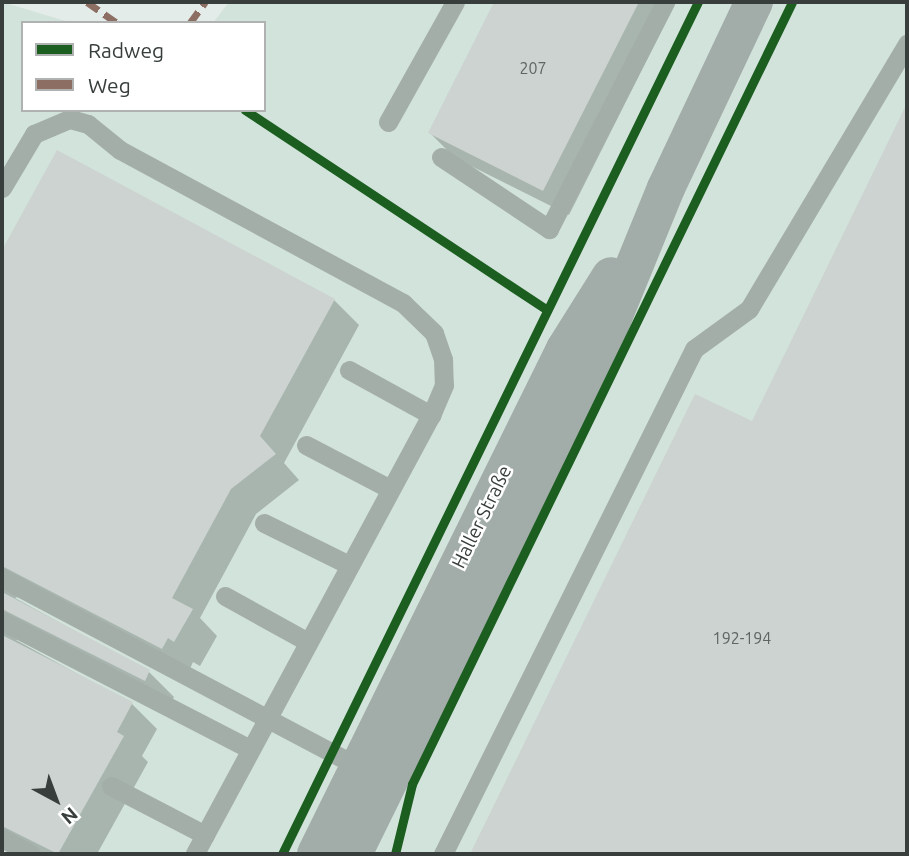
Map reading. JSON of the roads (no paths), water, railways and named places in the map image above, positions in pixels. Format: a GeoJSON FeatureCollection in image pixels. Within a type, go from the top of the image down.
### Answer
{"type":"FeatureCollection","features":[{"type":"Feature","properties":{"kind":"main road","name":"Haller Straße"},"geometry":{"type":"LineString","coordinates":[[353,854],[374,774],[565,349],[666,188],[754,2]]}},
{"type":"Feature","properties":{"kind":"main road","name":"Haller Straße"},"geometry":{"type":"LineString","coordinates":[[316,854],[374,774]]}},
{"type":"Feature","properties":{"kind":"lane"},"geometry":{"type":"LineString","coordinates":[[388,122],[455,2]]}},
{"type":"Feature","properties":{"kind":"lane"},"geometry":{"type":"LineString","coordinates":[[441,157],[549,229],[665,2]]}},
{"type":"Feature","properties":{"kind":"lane"},"geometry":{"type":"LineString","coordinates":[[443,854],[694,349],[749,309],[907,44]]}},
{"type":"Feature","properties":{"kind":"lane"},"geometry":{"type":"LineString","coordinates":[[2,188],[34,134],[70,119],[88,124],[120,150],[421,316],[443,359],[444,385],[431,415],[195,854]]}},
{"type":"Feature","properties":{"kind":"lane"},"geometry":{"type":"LineString","coordinates":[[349,370],[431,415]]}},
{"type":"Feature","properties":{"kind":"lane"},"geometry":{"type":"LineString","coordinates":[[306,445],[390,489]]}},
{"type":"Feature","properties":{"kind":"lane"},"geometry":{"type":"LineString","coordinates":[[264,523],[349,565]]}},
{"type":"Feature","properties":{"kind":"lane"},"geometry":{"type":"LineString","coordinates":[[2,578],[374,774]]}},
{"type":"Feature","properties":{"kind":"lane"},"geometry":{"type":"LineString","coordinates":[[225,596],[308,642]]}},
{"type":"Feature","properties":{"kind":"lane"},"geometry":{"type":"LineString","coordinates":[[2,621],[250,749]]}},
{"type":"Feature","properties":{"kind":"lane"},"geometry":{"type":"LineString","coordinates":[[111,786],[205,835]]}},
{"type":"Feature","properties":{"kind":"lane"},"geometry":{"type":"LineString","coordinates":[[2,838],[31,854]]}}]}
